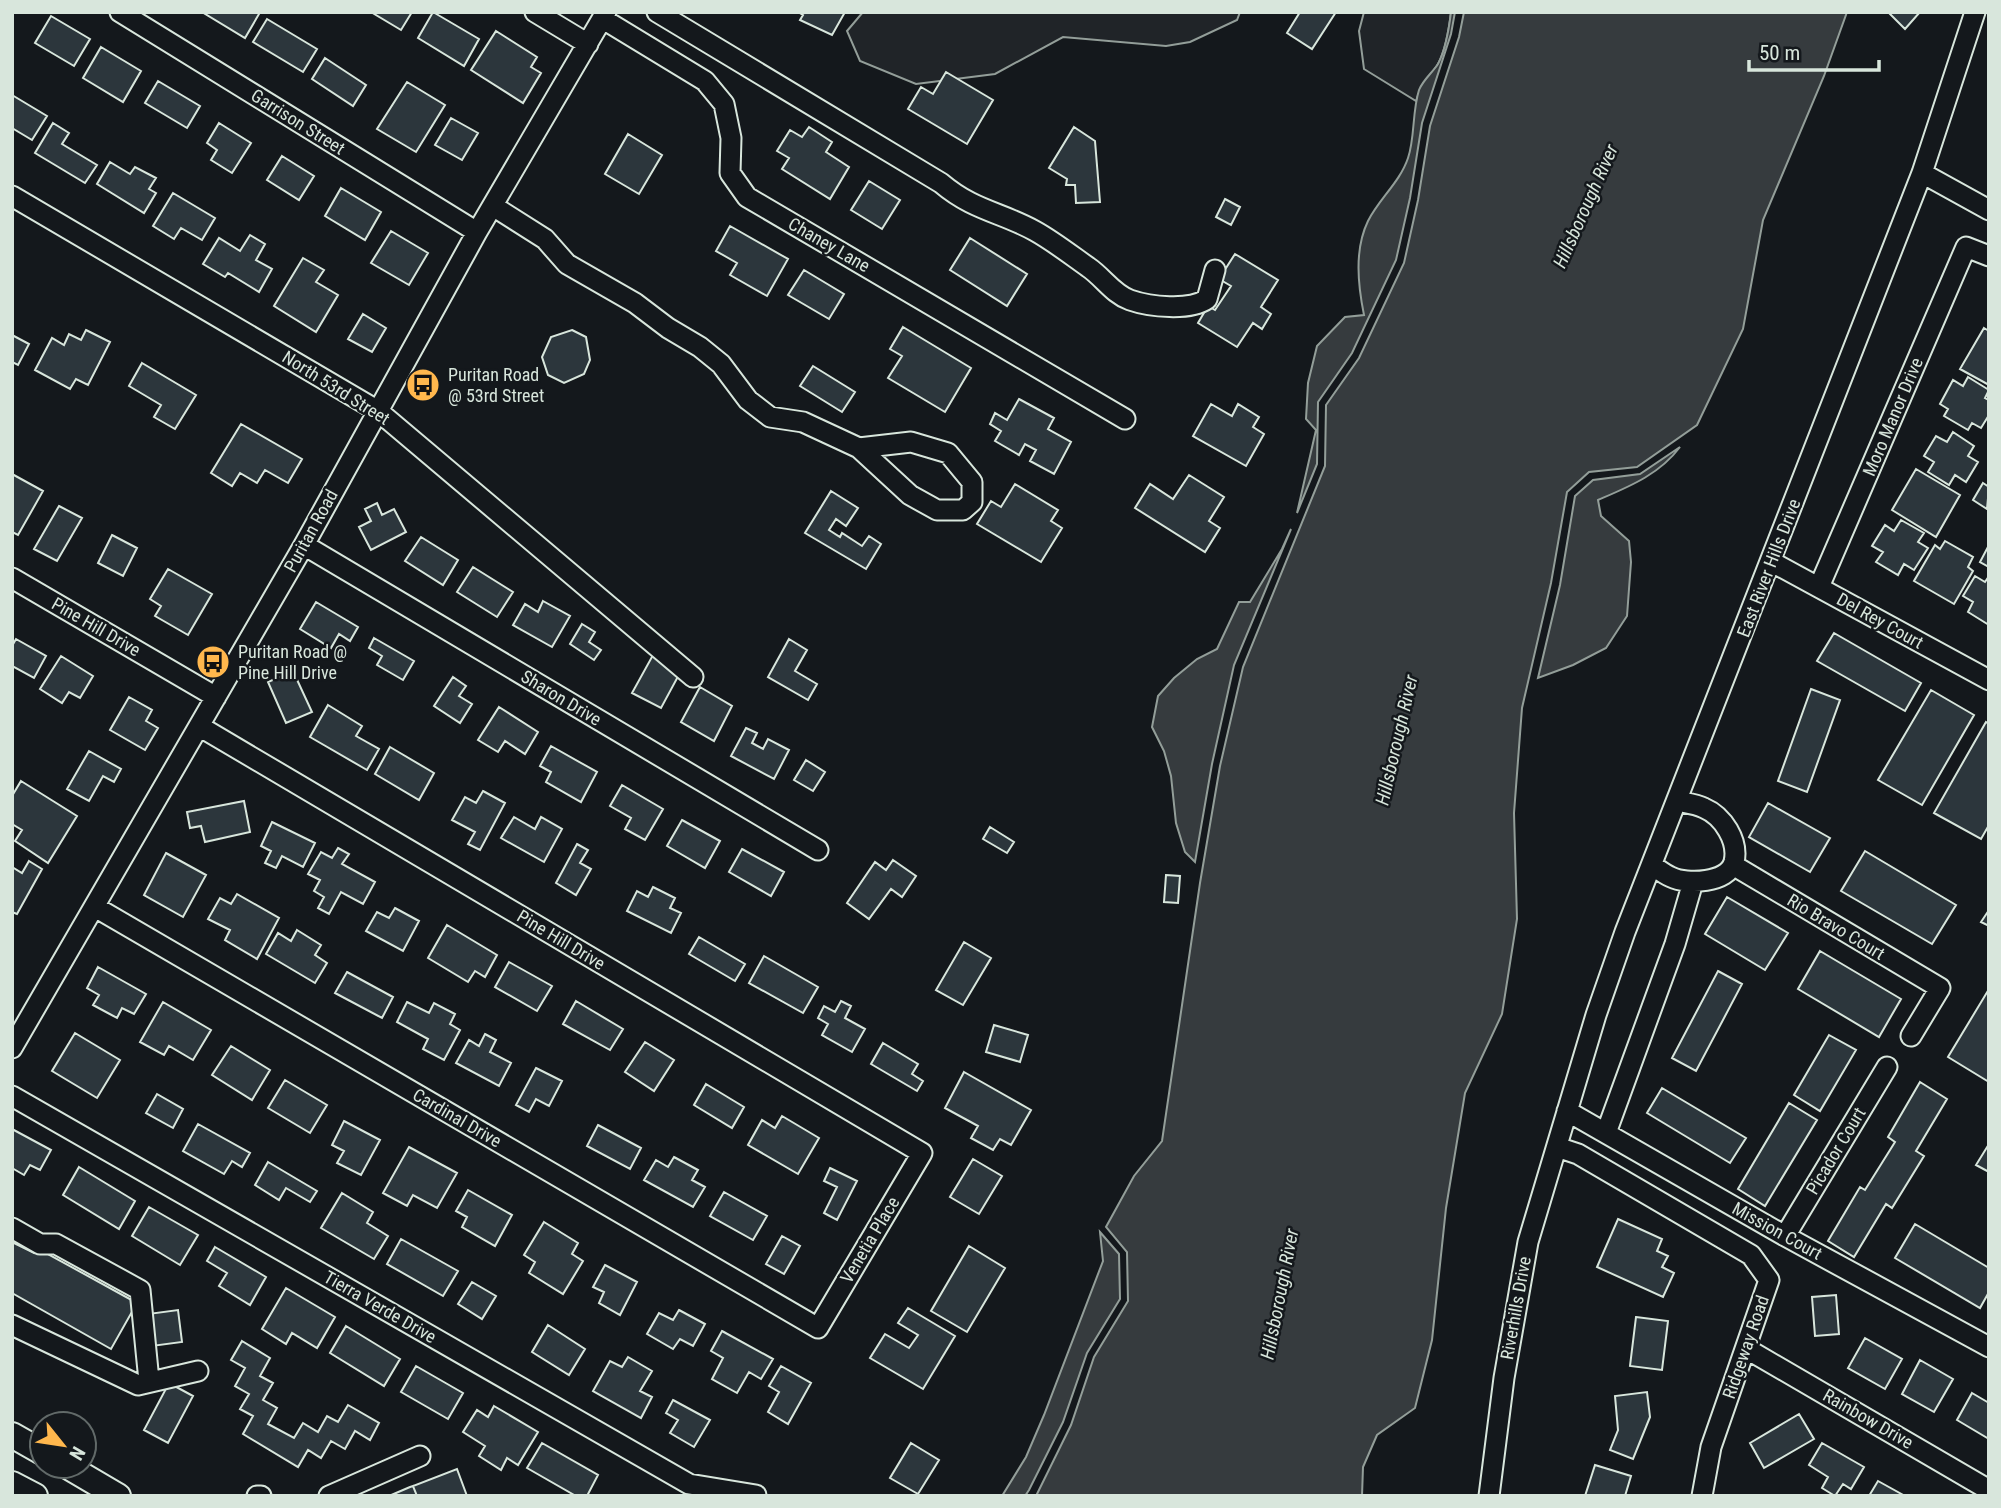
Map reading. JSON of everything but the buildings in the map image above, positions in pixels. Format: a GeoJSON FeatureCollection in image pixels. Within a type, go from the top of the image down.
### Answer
{"type":"FeatureCollection","features":[{"type":"Feature","properties":{"kind":"main road"},"geometry":{"type":"LineString","coordinates":[[12,1435],[28,1444]]}},
{"type":"Feature","properties":{"kind":"main road"},"geometry":{"type":"LineString","coordinates":[[91,1480],[118,1496]]}},
{"type":"Feature","properties":{"kind":"main road"},"geometry":{"type":"LineString","coordinates":[[12,1484],[35,1496]]}},
{"type":"Feature","properties":{"kind":"street","name":"Garrison Street"},"geometry":{"type":"LineString","coordinates":[[120,12],[477,232]]}},
{"type":"Feature","properties":{"kind":"street"},"geometry":{"type":"LineString","coordinates":[[535,12],[588,44]]}},
{"type":"Feature","properties":{"kind":"street"},"geometry":{"type":"LineString","coordinates":[[657,12],[941,183],[958,198],[1035,231],[1091,269],[1119,295],[1159,304],[1188,307],[1199,305],[1208,299],[1215,270]]}},
{"type":"Feature","properties":{"kind":"street","name":"East River Hills Drive"},"geometry":{"type":"LineString","coordinates":[[1565,1118],[1596,1015],[1922,173],[1975,12]]}},
{"type":"Feature","properties":{"kind":"street","name":"Puritan Road"},"geometry":{"type":"LineString","coordinates":[[12,1048],[304,545],[477,232],[605,15]]}},
{"type":"Feature","properties":{"kind":"street","name":"Chaney Lane"},"geometry":{"type":"LineString","coordinates":[[605,15],[705,81],[724,104],[731,138],[730,173],[747,197],[1125,419]]}},
{"type":"Feature","properties":{"kind":"street"},"geometry":{"type":"LineString","coordinates":[[1922,173],[1989,210]]}},
{"type":"Feature","properties":{"kind":"street","name":"North 53rd Street"},"geometry":{"type":"LineString","coordinates":[[12,195],[378,411],[693,677]]}},
{"type":"Feature","properties":{"kind":"street"},"geometry":{"type":"LineString","coordinates":[[493,206],[545,239],[567,264],[635,303],[668,328],[700,347],[721,364],[748,400],[769,417],[803,422],[859,448],[910,495],[937,510],[963,510],[972,502],[972,482],[947,453],[911,442],[859,448]]}},
{"type":"Feature","properties":{"kind":"street","name":"Moro Manor Drive"},"geometry":{"type":"LineString","coordinates":[[1819,587],[1966,247],[1989,256]]}},
{"type":"Feature","properties":{"kind":"street","name":"Sharon Drive"},"geometry":{"type":"LineString","coordinates":[[304,545],[818,850]]}},
{"type":"Feature","properties":{"kind":"street","name":"Del Rey Court"},"geometry":{"type":"LineString","coordinates":[[1772,562],[1989,680]]}},
{"type":"Feature","properties":{"kind":"street","name":"Pine Hill Drive"},"geometry":{"type":"LineString","coordinates":[[12,578],[216,697]]}},
{"type":"Feature","properties":{"kind":"street","name":"Pine Hill Drive"},"geometry":{"type":"LineString","coordinates":[[200,726],[922,1153]]}},
{"type":"Feature","properties":{"kind":"street"},"geometry":{"type":"LineString","coordinates":[[1652,865],[1673,878],[1693,882],[1715,880],[1733,865],[1731,833],[1719,818],[1704,807],[1677,801]]}},
{"type":"Feature","properties":{"kind":"street","name":"Rio Bravo Court"},"geometry":{"type":"LineString","coordinates":[[1733,865],[1940,988],[1911,1036]]}},
{"type":"Feature","properties":{"kind":"street"},"geometry":{"type":"LineString","coordinates":[[1606,1133],[1675,944],[1693,882]]}},
{"type":"Feature","properties":{"kind":"street","name":"Cardinal Drive"},"geometry":{"type":"LineString","coordinates":[[95,907],[818,1328]]}},
{"type":"Feature","properties":{"kind":"street","name":"Picador Court"},"geometry":{"type":"LineString","coordinates":[[1785,1236],[1887,1067]]}},
{"type":"Feature","properties":{"kind":"street","name":"Tierra Verde Drive"},"geometry":{"type":"LineString","coordinates":[[12,1096],[689,1485],[756,1495]]}},
{"type":"Feature","properties":{"kind":"street","name":"Mission Court"},"geometry":{"type":"LineString","coordinates":[[1565,1118],[1606,1133],[1785,1236],[1989,1348]]}},
{"type":"Feature","properties":{"kind":"street","name":"Riverhills Drive"},"geometry":{"type":"LineString","coordinates":[[1489,1496],[1504,1378],[1528,1242],[1565,1118]]}},
{"type":"Feature","properties":{"kind":"street","name":"Ridgeway Road"},"geometry":{"type":"LineString","coordinates":[[1557,1147],[1578,1154],[1751,1255],[1769,1280],[1711,1447],[1702,1496]]}},
{"type":"Feature","properties":{"kind":"street","name":"Venetia Place"},"geometry":{"type":"LineString","coordinates":[[818,1328],[922,1153]]}},
{"type":"Feature","properties":{"kind":"street"},"geometry":{"type":"LineString","coordinates":[[12,1228],[40,1244],[56,1244],[140,1290],[149,1381]]}},
{"type":"Feature","properties":{"kind":"street"},"geometry":{"type":"LineString","coordinates":[[12,1325],[138,1385],[198,1371]]}},
{"type":"Feature","properties":{"kind":"street","name":"Rainbow Drive"},"geometry":{"type":"LineString","coordinates":[[1747,1349],[1989,1490]]}},
{"type":"Feature","properties":{"kind":"street"},"geometry":{"type":"LineString","coordinates":[[329,1496],[420,1456]]}},
{"type":"Feature","properties":{"kind":"shaded area"},"geometry":{"type":"Polygon","coordinates":[[[863,12],[1240,12],[1237,20],[1190,42],[1166,46],[1063,37],[995,74],[916,84],[860,61],[847,31],[863,12]]]}},
{"type":"Feature","properties":{"kind":"shaded area"},"geometry":{"type":"Polygon","coordinates":[[[1364,12],[1451,12],[1441,56],[1416,101],[1364,69],[1359,31],[1364,12]]]}},
{"type":"Feature","properties":{"kind":"water"},"geometry":{"type":"Polygon","coordinates":[[[1451,12],[1455,12],[1451,34],[1422,123],[1410,198],[1396,260],[1352,353],[1318,402],[1317,464],[1297,513],[1316,430],[1306,419],[1308,383],[1317,346],[1345,317],[1364,315],[1358,268],[1364,232],[1368,221],[1400,175],[1408,158],[1419,90],[1441,58],[1451,12]]]}},
{"type":"Feature","properties":{"kind":"water","name":"Hillsborough River"},"geometry":{"type":"Polygon","coordinates":[[[1464,12],[1847,12],[1824,76],[1763,220],[1743,329],[1697,425],[1637,467],[1589,472],[1567,492],[1551,583],[1522,708],[1514,813],[1517,919],[1502,1014],[1465,1093],[1446,1208],[1432,1340],[1415,1408],[1377,1435],[1363,1467],[1362,1496],[1036,1496],[1071,1425],[1094,1357],[1128,1301],[1127,1252],[1106,1227],[1134,1176],[1162,1141],[1200,883],[1220,766],[1243,667],[1325,466],[1326,405],[1359,358],[1404,263],[1430,126],[1459,37],[1464,12]]]}},
{"type":"Feature","properties":{"kind":"water"},"geometry":{"type":"Polygon","coordinates":[[[1680,447],[1653,473],[1598,500],[1601,516],[1629,541],[1631,562],[1627,616],[1606,648],[1573,665],[1538,678],[1560,585],[1575,496],[1593,480],[1640,474],[1680,447]]]}},
{"type":"Feature","properties":{"kind":"water"},"geometry":{"type":"Polygon","coordinates":[[[1291,529],[1234,665],[1212,764],[1195,862],[1185,852],[1176,823],[1171,776],[1164,751],[1152,727],[1158,696],[1197,659],[1217,649],[1239,602],[1250,602],[1291,529]]]}},
{"type":"Feature","properties":{"kind":"water"},"geometry":{"type":"Polygon","coordinates":[[[1100,1232],[1119,1254],[1120,1299],[1087,1353],[1063,1422],[1029,1490],[1025,1496],[1002,1496],[1026,1457],[1103,1261],[1100,1232]]]}},
{"type":"Feature","properties":{"kind":"place","name":"Puritan Road @ 53rd Street"},"geometry":{"type":"Point","coordinates":[423,385]}},
{"type":"Feature","properties":{"kind":"place","name":"Puritan Road @ Pine Hill Drive"},"geometry":{"type":"Point","coordinates":[213,662]}}]}
